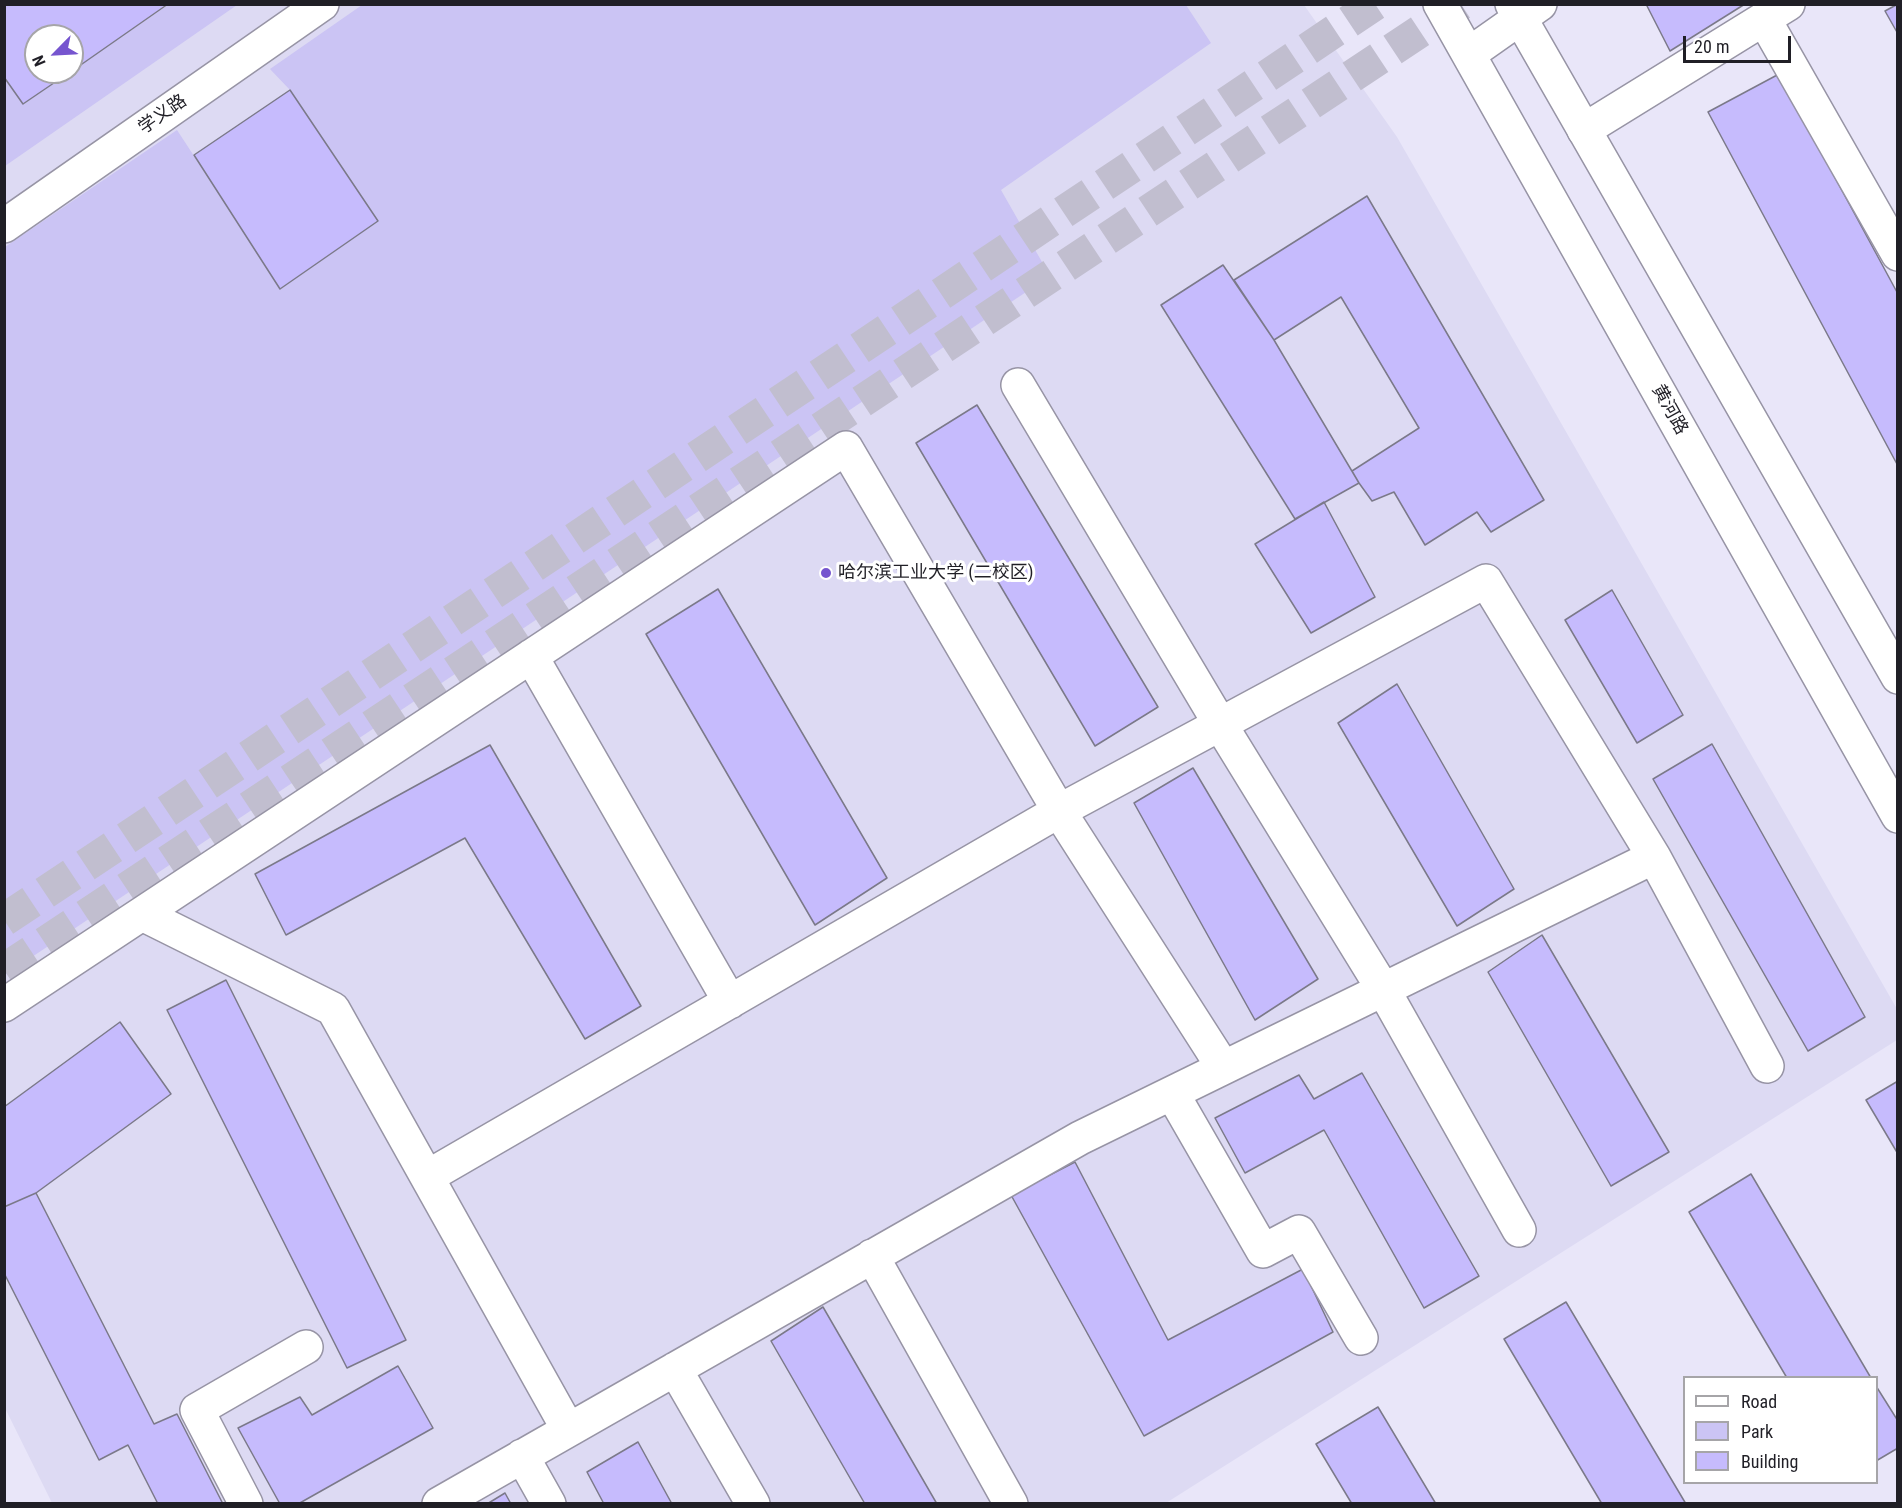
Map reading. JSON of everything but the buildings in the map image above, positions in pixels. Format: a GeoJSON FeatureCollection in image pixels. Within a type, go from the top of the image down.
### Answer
{"type":"FeatureCollection","features":[{"type":"Feature","properties":{"kind":"street","name":"学义路"},"geometry":{"type":"LineString","coordinates":[[4,226],[322,4]]}},
{"type":"Feature","properties":{"kind":"street","name":"黄河路"},"geometry":{"type":"LineString","coordinates":[[1440,4],[1898,816]]}},
{"type":"Feature","properties":{"kind":"street"},"geometry":{"type":"LineString","coordinates":[[1469,54],[1524,9],[1584,130],[1898,677]]}},
{"type":"Feature","properties":{"kind":"street"},"geometry":{"type":"LineString","coordinates":[[1584,130],[1776,12],[1898,254]]}},
{"type":"Feature","properties":{"kind":"street"},"geometry":{"type":"LineString","coordinates":[[1018,385],[1220,724],[1383,989],[1519,1230]]}},
{"type":"Feature","properties":{"kind":"street"},"geometry":{"type":"LineString","coordinates":[[4,1005],[846,448],[1059,811],[1223,1068]]}},
{"type":"Feature","properties":{"kind":"street"},"geometry":{"type":"LineString","coordinates":[[427,1177],[1059,811],[1486,581],[1654,857],[1767,1066]]}},
{"type":"Feature","properties":{"kind":"street"},"geometry":{"type":"LineString","coordinates":[[531,656],[730,1002]]}},
{"type":"Feature","properties":{"kind":"street"},"geometry":{"type":"LineString","coordinates":[[439,1503],[1080,1138],[1654,857]]}},
{"type":"Feature","properties":{"kind":"street"},"geometry":{"type":"LineString","coordinates":[[142,914],[333,1010],[568,1429]]}},
{"type":"Feature","properties":{"kind":"street"},"geometry":{"type":"LineString","coordinates":[[1172,1092],[1263,1251],[1299,1232],[1361,1338]]}},
{"type":"Feature","properties":{"kind":"street"},"geometry":{"type":"LineString","coordinates":[[872,1256],[1011,1503]]}},
{"type":"Feature","properties":{"kind":"street"},"geometry":{"type":"LineString","coordinates":[[246,1503],[197,1410],[306,1347]]}},
{"type":"Feature","properties":{"kind":"street"},"geometry":{"type":"LineString","coordinates":[[675,1369],[753,1503]]}},
{"type":"Feature","properties":{"kind":"street"},"geometry":{"type":"LineString","coordinates":[[522,1456],[549,1503]]}},
{"type":"Feature","properties":{"kind":"shaded area","name":"哈尔滨工业大学 (二校区)"},"geometry":{"type":"Polygon","coordinates":[[[5,5],[1304,5],[1397,137],[1897,1009],[1897,1040],[1166,1503],[52,1503],[5,1408],[5,5]]]}},
{"type":"Feature","properties":{"kind":"green space"},"geometry":{"type":"Polygon","coordinates":[[[168,5],[237,5],[5,166],[4,77],[24,104],[53,84],[84,84],[84,63],[168,5]]]}},
{"type":"Feature","properties":{"kind":"green space"},"geometry":{"type":"Polygon","coordinates":[[[362,5],[1186,5],[1211,43],[1001,190],[1050,276],[5,975],[5,247],[177,130],[281,289],[378,221],[290,90],[270,69],[362,5]]]}},
{"type":"Feature","properties":{"kind":"tunnel"},"geometry":{"type":"LineString","coordinates":[[4,920],[1375,4]]}},
{"type":"Feature","properties":{"kind":"tunnel"},"geometry":{"type":"LineString","coordinates":[[4,970],[1461,4]]}},
{"type":"Feature","properties":{"kind":"place","name":"哈尔滨工业大学 (二校区)"},"geometry":{"type":"Point","coordinates":[826,573]}}]}
